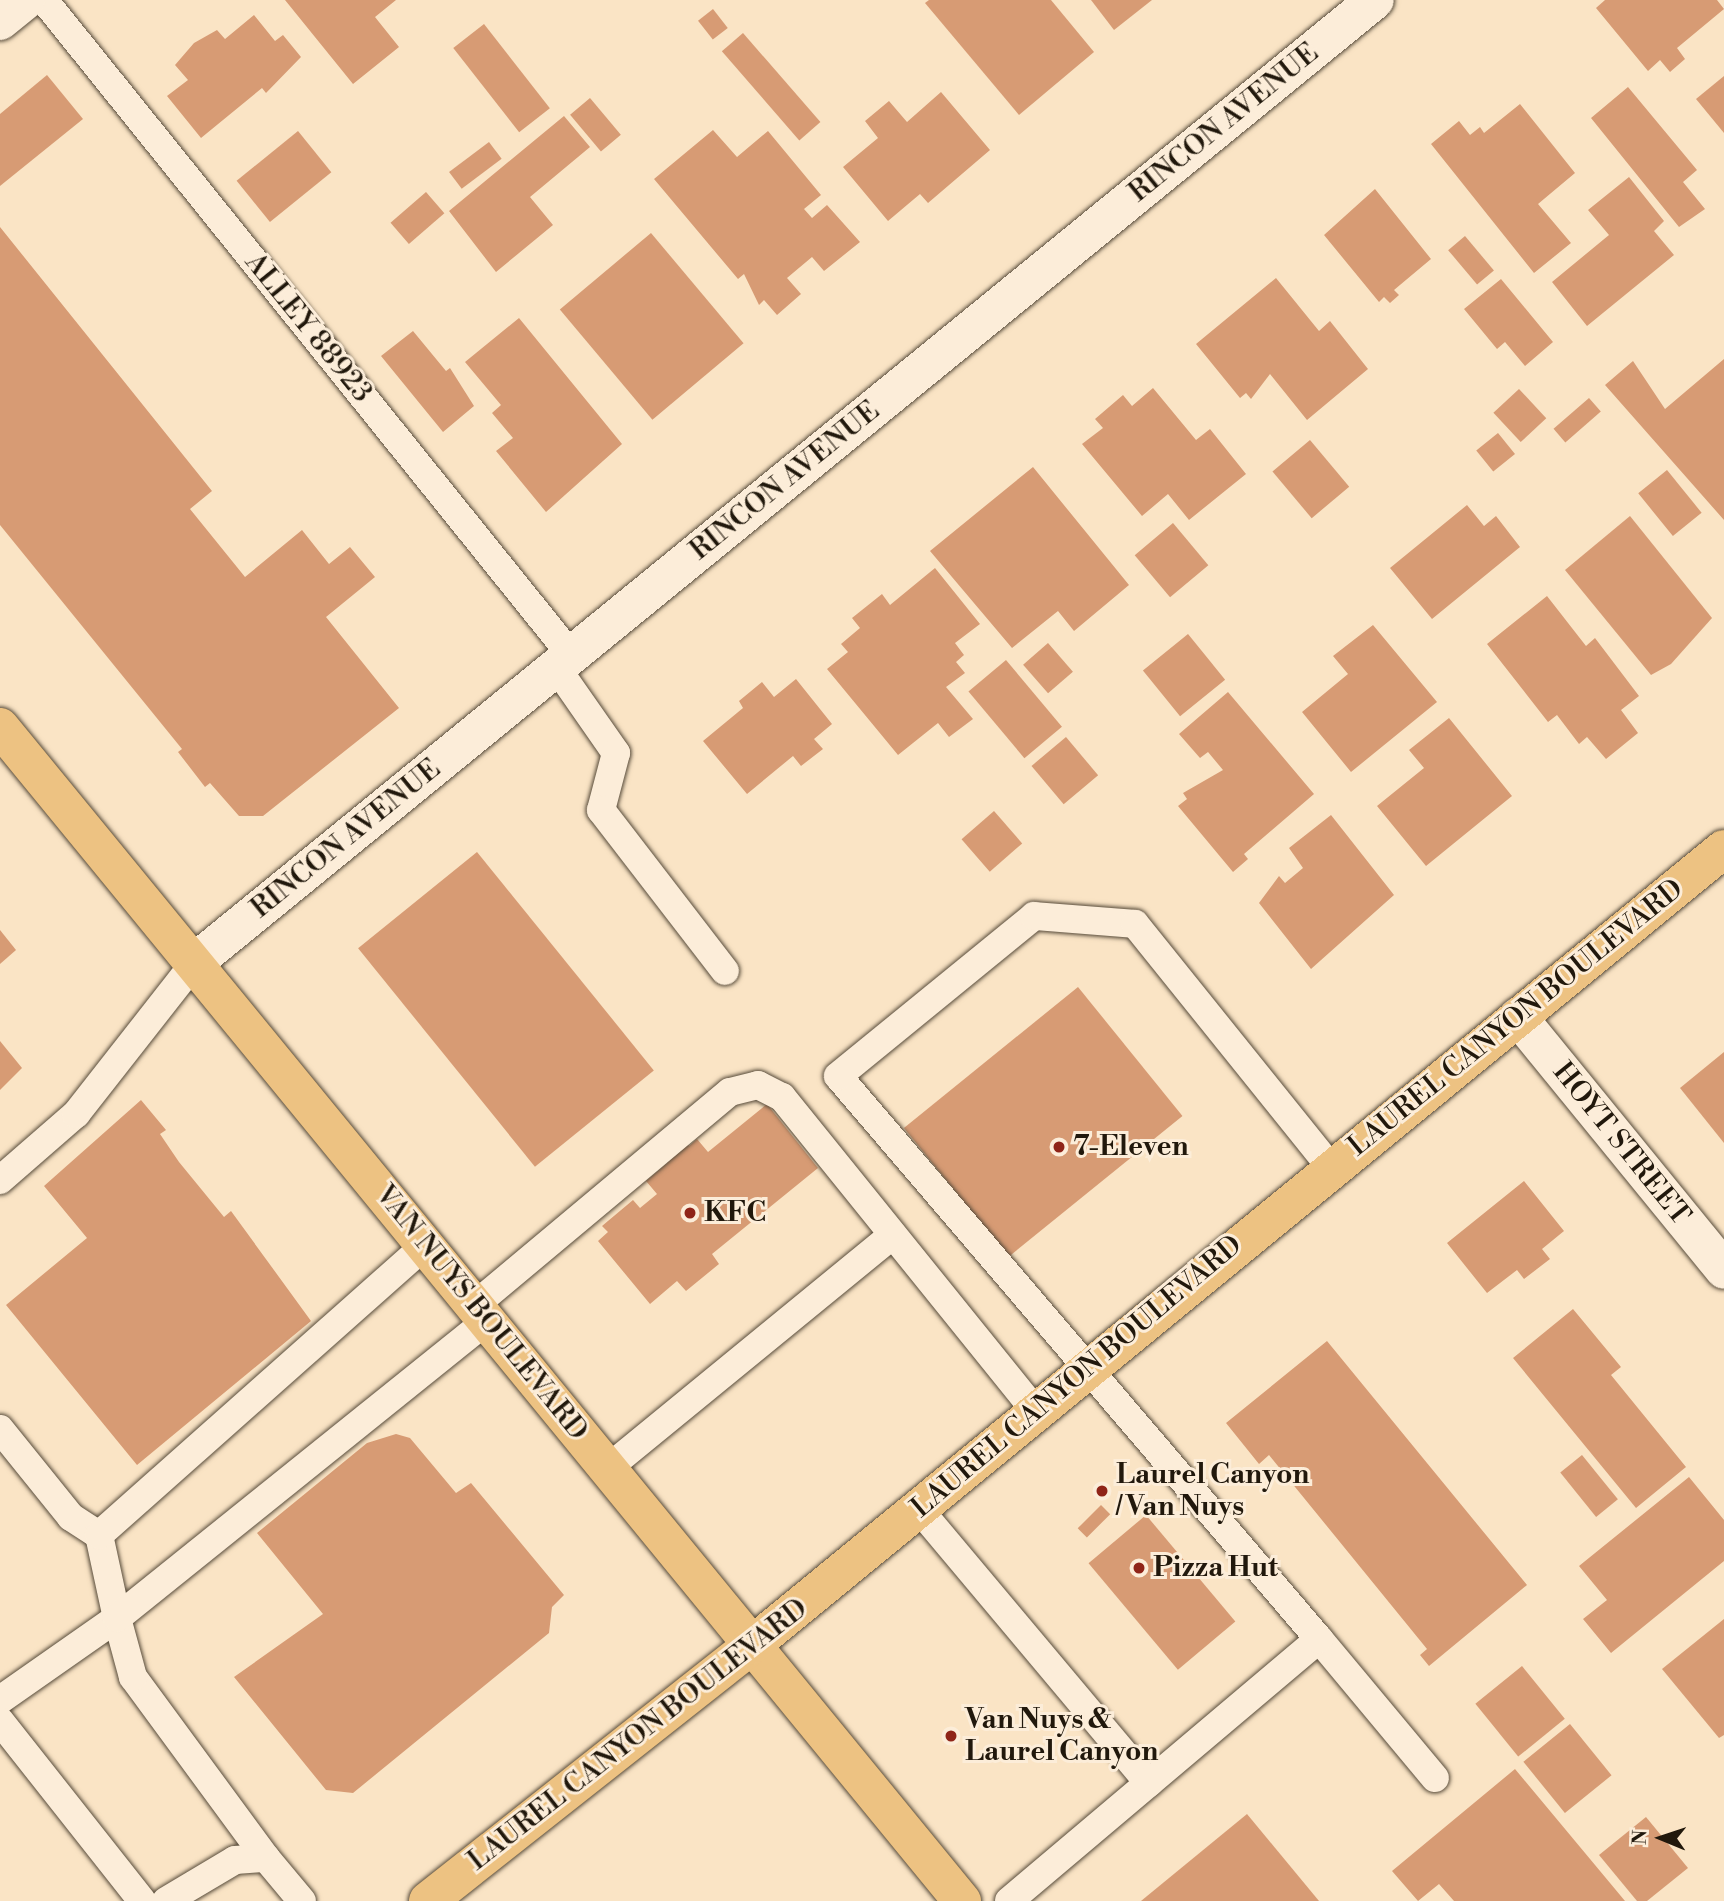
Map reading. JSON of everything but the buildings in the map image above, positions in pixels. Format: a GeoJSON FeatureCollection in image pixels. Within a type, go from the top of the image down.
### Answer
{"type":"FeatureCollection","features":[{"type":"Feature","properties":{"kind":"main road","name":"VAN NUYS BOULEVARD"},"geometry":{"type":"LineString","coordinates":[[0,727],[962,1901]]}},
{"type":"Feature","properties":{"kind":"main road","name":"LAUREL CANYON BOULEVARD"},"geometry":{"type":"LineString","coordinates":[[428,1901],[752,1645],[1035,1410],[1724,849]]}},
{"type":"Feature","properties":{"kind":"street"},"geometry":{"type":"LineString","coordinates":[[0,21],[26,0]]}},
{"type":"Feature","properties":{"kind":"street","name":"RINCON AVENUE"},"geometry":{"type":"LineString","coordinates":[[195,962],[1375,0]]}},
{"type":"Feature","properties":{"kind":"street","name":"HOYT STREET"},"geometry":{"type":"LineString","coordinates":[[1518,1017],[1724,1270]]}},
{"type":"Feature","properties":{"kind":"lane","name":"ALLEY 88923"},"geometry":{"type":"LineString","coordinates":[[44,0],[564,661],[616,753],[601,810],[725,971]]}},
{"type":"Feature","properties":{"kind":"lane"},"geometry":{"type":"LineString","coordinates":[[1331,1168],[1135,924],[1034,916],[838,1076],[1436,1778]]}},
{"type":"Feature","properties":{"kind":"lane"},"geometry":{"type":"LineString","coordinates":[[0,1180],[76,1114],[195,962]]}},
{"type":"Feature","properties":{"kind":"lane"},"geometry":{"type":"LineString","coordinates":[[0,1700],[117,1618],[481,1312],[730,1092],[758,1086],[782,1097],[1035,1410]]}},
{"type":"Feature","properties":{"kind":"lane"},"geometry":{"type":"LineString","coordinates":[[608,1468],[893,1235]]}},
{"type":"Feature","properties":{"kind":"lane"},"geometry":{"type":"LineString","coordinates":[[99,1535],[426,1245]]}},
{"type":"Feature","properties":{"kind":"lane"},"geometry":{"type":"LineString","coordinates":[[0,1429],[71,1517],[99,1535],[133,1677],[266,1858],[302,1901]]}},
{"type":"Feature","properties":{"kind":"lane"},"geometry":{"type":"LineString","coordinates":[[918,1508],[1149,1783]]}},
{"type":"Feature","properties":{"kind":"lane"},"geometry":{"type":"LineString","coordinates":[[1009,1901],[1319,1639]]}},
{"type":"Feature","properties":{"kind":"lane"},"geometry":{"type":"LineString","coordinates":[[0,1721],[142,1901]]}},
{"type":"Feature","properties":{"kind":"lane"},"geometry":{"type":"LineString","coordinates":[[234,1860],[242,1825]]}},
{"type":"Feature","properties":{"kind":"lane"},"geometry":{"type":"LineString","coordinates":[[166,1901],[234,1860],[266,1858]]}},
{"type":"Feature","properties":{"kind":"place","name":"7-Eleven"},"geometry":{"type":"Point","coordinates":[1059,1147]}},
{"type":"Feature","properties":{"kind":"place","name":"KFC"},"geometry":{"type":"Point","coordinates":[690,1213]}},
{"type":"Feature","properties":{"kind":"place","name":"Laurel Canyon / Van Nuys"},"geometry":{"type":"Point","coordinates":[1102,1491]}},
{"type":"Feature","properties":{"kind":"place","name":"Pizza Hut"},"geometry":{"type":"Point","coordinates":[1139,1568]}},
{"type":"Feature","properties":{"kind":"place","name":"Van Nuys & Laurel Canyon"},"geometry":{"type":"Point","coordinates":[951,1736]}}]}
